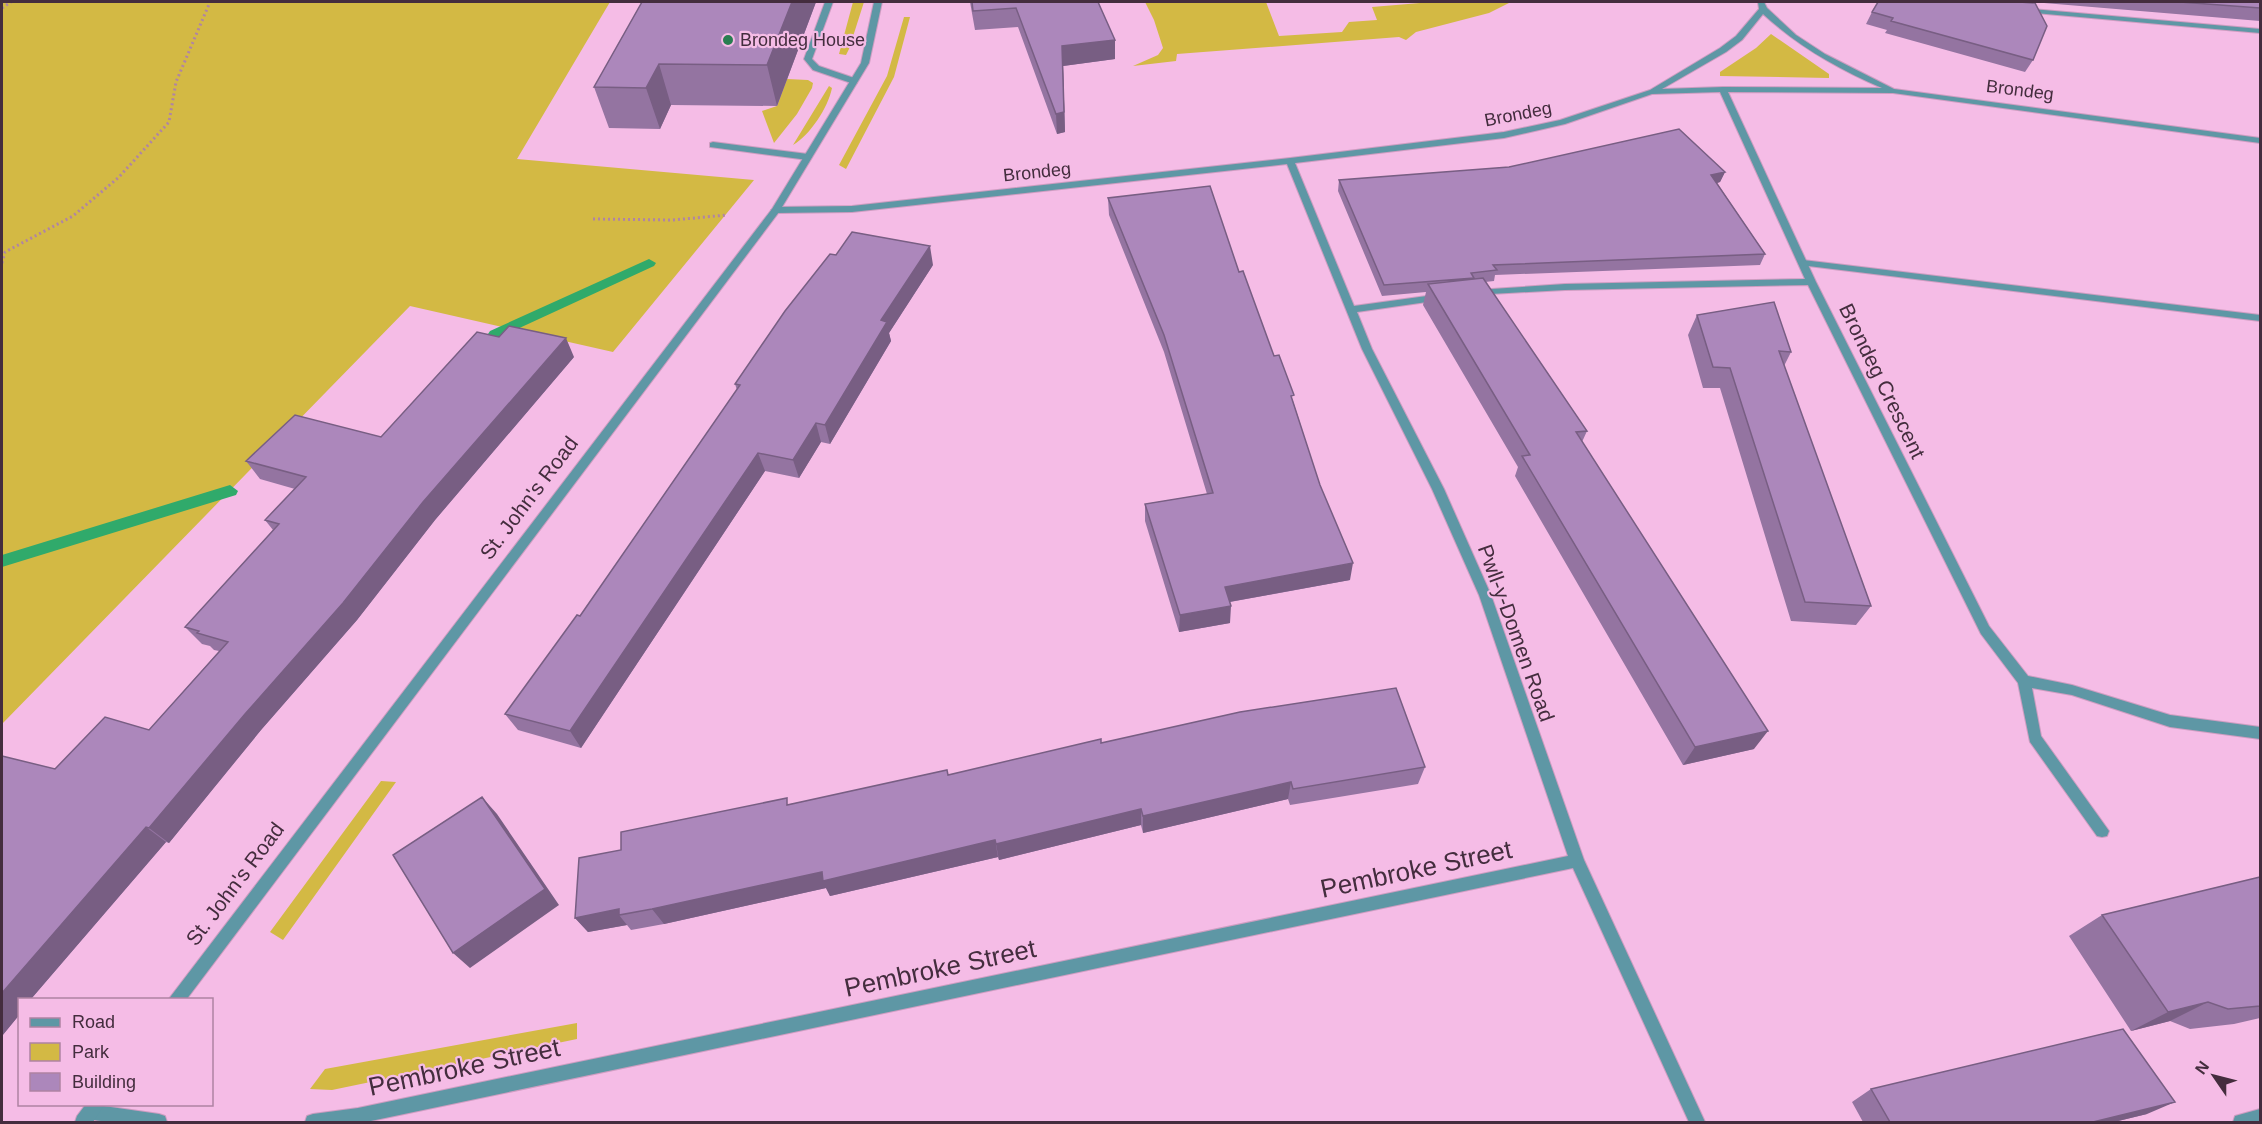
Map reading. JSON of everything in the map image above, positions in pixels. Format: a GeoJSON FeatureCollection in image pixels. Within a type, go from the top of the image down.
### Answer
{"type":"FeatureCollection","features":[{"type":"Feature","properties":{"kind":"street"},"geometry":{"type":"LineString","coordinates":[[829,2],[808,59],[816,68],[854,81]]}},
{"type":"Feature","properties":{"kind":"street","name":"St. John's Road"},"geometry":{"type":"LineString","coordinates":[[177,998],[776,210],[865,63],[878,2]]}},
{"type":"Feature","properties":{"kind":"street"},"geometry":{"type":"LineString","coordinates":[[1651,92],[1723,50],[1739,38],[1762,5],[1792,37],[1825,60],[1893,91]]}},
{"type":"Feature","properties":{"kind":"street"},"geometry":{"type":"LineString","coordinates":[[2011,9],[2260,31]]}},
{"type":"Feature","properties":{"kind":"street","name":"Brondeg"},"geometry":{"type":"LineString","coordinates":[[776,210],[852,209],[1504,135],[1562,122],[1651,92],[1723,89],[1893,91],[2260,140]]}},
{"type":"Feature","properties":{"kind":"street","name":"Brondeg Crescent"},"geometry":{"type":"LineString","coordinates":[[1723,89],[1811,282],[1985,630],[2025,681],[2035,738],[2102,831]]}},
{"type":"Feature","properties":{"kind":"street"},"geometry":{"type":"LineString","coordinates":[[713,145],[808,157]]}},
{"type":"Feature","properties":{"kind":"street","name":"Pwll-y-Domen Road"},"geometry":{"type":"LineString","coordinates":[[1290,161],[1367,349],[1438,489],[1485,595],[1576,861],[1697,1122]]}},
{"type":"Feature","properties":{"kind":"street"},"geometry":{"type":"LineString","coordinates":[[1803,263],[2260,318]]}},
{"type":"Feature","properties":{"kind":"street"},"geometry":{"type":"LineString","coordinates":[[1351,310],[1387,303],[1458,295],[1565,287],[1811,282]]}},
{"type":"Feature","properties":{"kind":"street"},"geometry":{"type":"LineString","coordinates":[[2025,681],[2073,690],[2170,721],[2260,733]]}},
{"type":"Feature","properties":{"kind":"street","name":"Pembroke Street"},"geometry":{"type":"LineString","coordinates":[[313,1122],[381,1111],[1576,861]]}},
{"type":"Feature","properties":{"kind":"street"},"geometry":{"type":"LineString","coordinates":[[90,1113],[159,1122]]}},
{"type":"Feature","properties":{"kind":"street"},"geometry":{"type":"LineString","coordinates":[[2241,1122],[2260,1117]]}},
{"type":"Feature","properties":{"kind":"path"},"geometry":{"type":"LineString","coordinates":[[2,8],[11,2]]}},
{"type":"Feature","properties":{"kind":"path"},"geometry":{"type":"LineString","coordinates":[[2,263],[5,252],[74,216],[119,177],[169,122],[176,82],[210,2]]}},
{"type":"Feature","properties":{"kind":"path"},"geometry":{"type":"LineString","coordinates":[[593,219],[673,220],[776,210]]}},
{"type":"Feature","properties":{"kind":"green space"},"geometry":{"type":"Polygon","coordinates":[[[2,2],[610,2],[517,159],[754,180],[613,352],[410,306],[2,724],[2,2]]]}},
{"type":"Feature","properties":{"kind":"green space"},"geometry":{"type":"Polygon","coordinates":[[[853,2],[864,2],[849,49],[846,55],[839,54],[853,2]]]}},
{"type":"Feature","properties":{"kind":"green space"},"geometry":{"type":"Polygon","coordinates":[[[1145,2],[1266,2],[1279,36],[1342,32],[1349,22],[1377,20],[1372,7],[1432,2],[1511,2],[1489,13],[1416,32],[1406,40],[1399,37],[1177,54],[1176,61],[1133,66],[1158,55],[1163,48],[1154,20],[1145,2]]]}},
{"type":"Feature","properties":{"kind":"green space"},"geometry":{"type":"Polygon","coordinates":[[[904,17],[910,17],[894,77],[846,169],[839,165],[887,76],[904,17]]]}},
{"type":"Feature","properties":{"kind":"green space"},"geometry":{"type":"Polygon","coordinates":[[[1771,34],[1829,74],[1829,78],[1720,76],[1720,72],[1756,48],[1771,34]]]}},
{"type":"Feature","properties":{"kind":"green space"},"geometry":{"type":"Polygon","coordinates":[[[787,79],[808,80],[813,83],[797,114],[774,143],[762,111],[777,106],[787,79]]]}},
{"type":"Feature","properties":{"kind":"green space"},"geometry":{"type":"Polygon","coordinates":[[[829,86],[832,88],[830,96],[822,112],[806,135],[793,145],[829,86]]]}},
{"type":"Feature","properties":{"kind":"green space"},"geometry":{"type":"Polygon","coordinates":[[[381,781],[396,782],[283,940],[270,932],[381,781]]]}},
{"type":"Feature","properties":{"kind":"green space"},"geometry":{"type":"Polygon","coordinates":[[[577,1023],[577,1039],[332,1090],[310,1089],[325,1069],[577,1023]]]}},
{"type":"Feature","properties":{"kind":"building"},"geometry":{"type":"Polygon","coordinates":[[[642,2],[792,2],[767,65],[659,64],[646,88],[594,87],[642,2]]]}},
{"type":"Feature","properties":{"kind":"building"},"geometry":{"type":"Polygon","coordinates":[[[972,2],[1098,2],[1115,40],[1062,46],[1064,112],[1056,114],[1016,8],[973,11],[972,2]]]}},
{"type":"Feature","properties":{"kind":"building"},"geometry":{"type":"Polygon","coordinates":[[[1878,2],[2035,3],[2047,26],[2033,60],[1891,21],[1893,18],[1872,12],[1878,2]]]}},
{"type":"Feature","properties":{"kind":"building"},"geometry":{"type":"Polygon","coordinates":[[[2180,2],[2260,2],[2260,8],[2180,2]]]}},
{"type":"Feature","properties":{"kind":"building"},"geometry":{"type":"Polygon","coordinates":[[[1679,129],[1725,172],[1711,175],[1765,254],[1493,265],[1497,270],[1471,273],[1474,278],[1384,285],[1339,180],[1509,167],[1679,129]]]}},
{"type":"Feature","properties":{"kind":"building"},"geometry":{"type":"Polygon","coordinates":[[[1210,186],[1239,272],[1243,271],[1274,356],[1279,355],[1294,395],[1291,396],[1320,485],[1353,563],[1225,587],[1231,606],[1180,615],[1145,504],[1213,493],[1164,335],[1108,198],[1210,186]]]}},
{"type":"Feature","properties":{"kind":"building"},"geometry":{"type":"Polygon","coordinates":[[[852,232],[930,246],[881,320],[887,322],[825,425],[816,423],[793,460],[758,453],[570,731],[505,714],[577,615],[580,616],[740,385],[735,384],[785,311],[830,254],[836,255],[852,232]]]}},
{"type":"Feature","properties":{"kind":"building"},"geometry":{"type":"Polygon","coordinates":[[[1483,278],[1587,431],[1576,432],[1768,731],[1695,747],[1522,456],[1530,455],[1428,284],[1483,278]]]}},
{"type":"Feature","properties":{"kind":"building"},"geometry":{"type":"Polygon","coordinates":[[[1774,302],[1791,352],[1779,351],[1871,606],[1805,602],[1730,368],[1713,367],[1697,315],[1774,302]]]}},
{"type":"Feature","properties":{"kind":"building"},"geometry":{"type":"Polygon","coordinates":[[[509,326],[566,338],[423,502],[343,603],[149,828],[146,827],[2,993],[2,756],[55,769],[105,717],[149,730],[228,642],[185,627],[279,524],[265,520],[306,477],[246,461],[295,415],[381,437],[477,332],[499,337],[509,326]]]}},
{"type":"Feature","properties":{"kind":"building"},"geometry":{"type":"Polygon","coordinates":[[[1396,688],[1425,767],[1293,789],[1291,782],[1143,816],[1141,809],[996,844],[995,840],[823,881],[822,872],[652,909],[619,915],[619,909],[575,918],[579,858],[621,850],[621,832],[787,798],[787,805],[947,770],[948,775],[1101,739],[1101,743],[1240,712],[1396,688]]]}},
{"type":"Feature","properties":{"kind":"building"},"geometry":{"type":"Polygon","coordinates":[[[482,797],[545,889],[453,953],[393,855],[482,797]]]}},
{"type":"Feature","properties":{"kind":"building"},"geometry":{"type":"Polygon","coordinates":[[[2260,877],[2260,1006],[2228,1009],[2208,1002],[2168,1012],[2102,915],[2260,877]]]}},
{"type":"Feature","properties":{"kind":"building"},"geometry":{"type":"Polygon","coordinates":[[[2123,1029],[2175,1102],[2093,1122],[1890,1122],[1871,1089],[2123,1029]]]}},
{"type":"Feature","properties":{"kind":"waterway"},"geometry":{"type":"LineString","coordinates":[[495,334],[649,263]]}},
{"type":"Feature","properties":{"kind":"waterway"},"geometry":{"type":"LineString","coordinates":[[2,561],[230,491]]}},
{"type":"Feature","properties":{"kind":"place","name":"Brondeg House"},"geometry":{"type":"Point","coordinates":[728,40]}}]}
